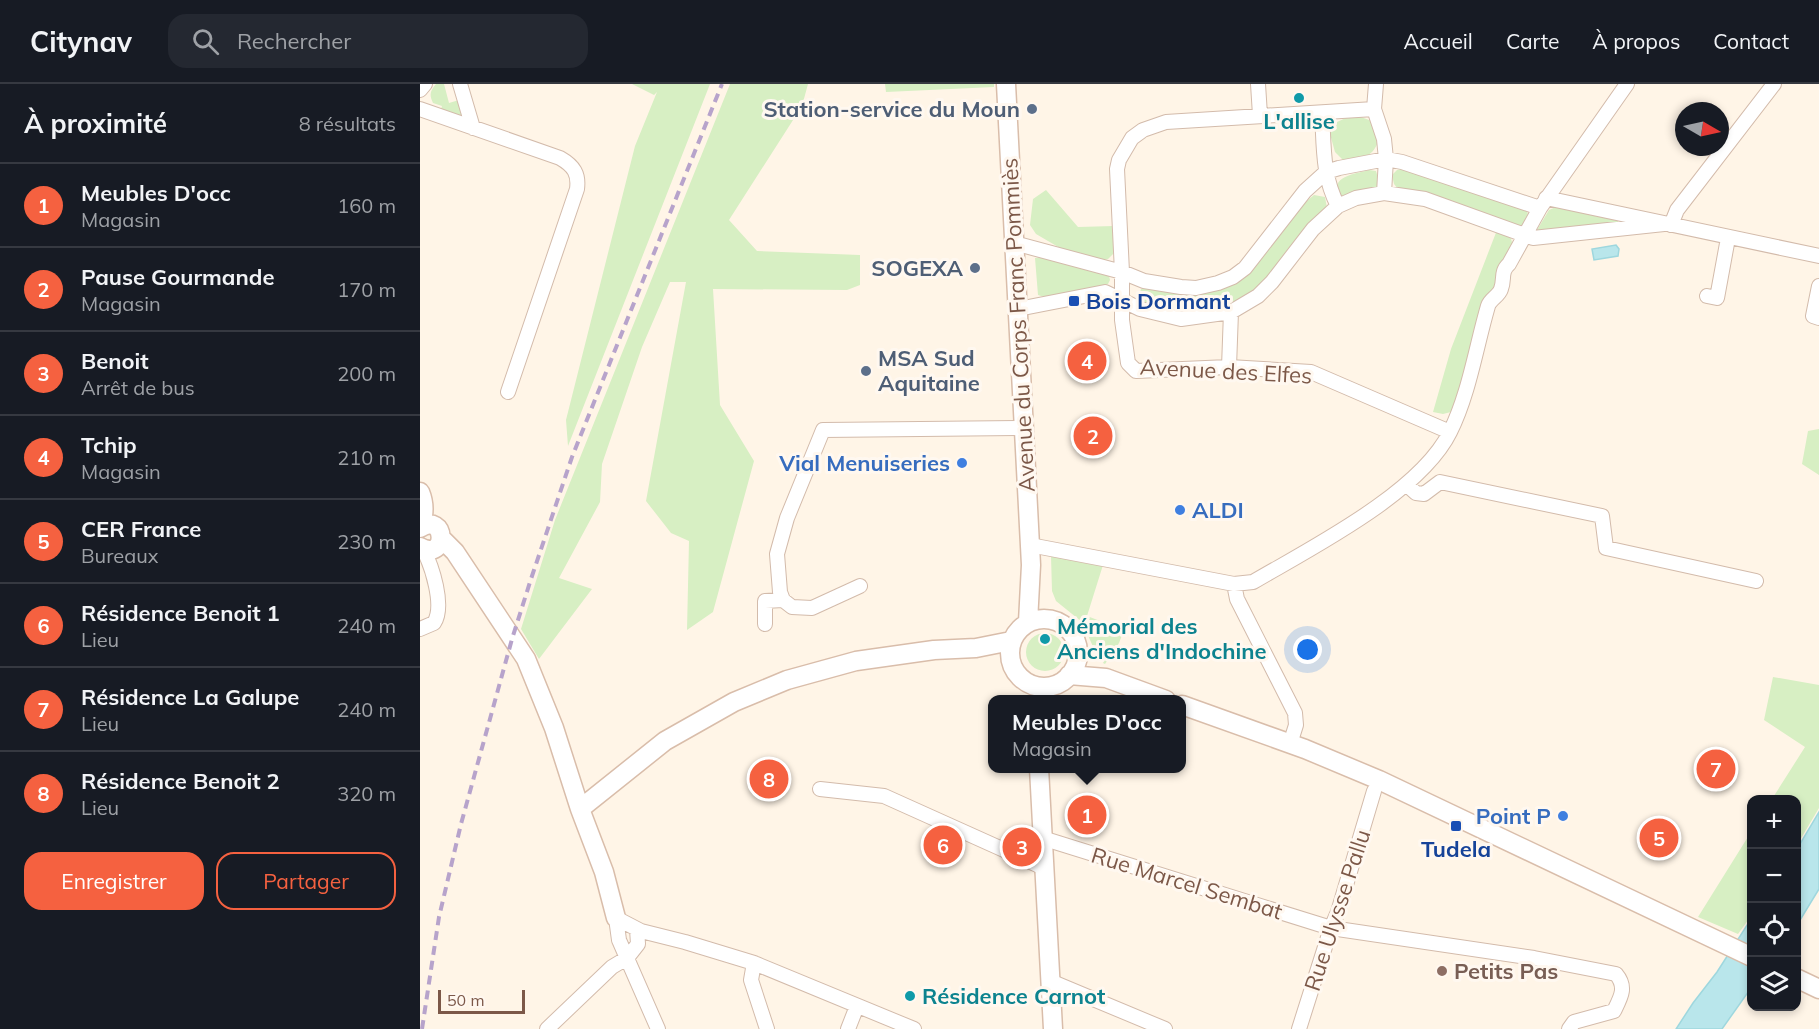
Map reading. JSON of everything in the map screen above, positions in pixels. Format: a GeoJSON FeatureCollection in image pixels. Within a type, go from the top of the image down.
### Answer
{"type":"FeatureCollection","features":[{"type":"Feature","properties":{"kind":"main road","name":"Avenue du Corps Franc Pommiès"},"geometry":{"type":"LineString","coordinates":[[1006,84],[1031,565],[1028,622]]}},
{"type":"Feature","properties":{"kind":"main road"},"geometry":{"type":"LineString","coordinates":[[429,535],[525,659],[554,728],[604,872],[616,918]]}},
{"type":"Feature","properties":{"kind":"main road","name":"Avenue du Corps Franc Pommiès"},"geometry":{"type":"LineString","coordinates":[[1031,565],[1041,604],[1049,619]]}},
{"type":"Feature","properties":{"kind":"main road"},"geometry":{"type":"LineString","coordinates":[[1057,686],[1075,666],[1078,654],[1076,641],[1061,623],[1049,619],[1028,622],[1021,627],[1011,641],[1009,652],[1011,664],[1030,691],[1106,678]]}},
{"type":"Feature","properties":{"kind":"main road"},"geometry":{"type":"LineString","coordinates":[[578,802],[665,741],[716,712],[769,687],[856,661],[934,650],[986,647],[1011,641]]}},
{"type":"Feature","properties":{"kind":"main road"},"geometry":{"type":"LineString","coordinates":[[959,650],[1011,664]]}},
{"type":"Feature","properties":{"kind":"main road"},"geometry":{"type":"LineString","coordinates":[[1078,654],[1106,678],[1155,695]]}},
{"type":"Feature","properties":{"kind":"main road"},"geometry":{"type":"LineString","coordinates":[[1186,706],[1290,744],[1378,780],[1747,955]]}},
{"type":"Feature","properties":{"kind":"main road"},"geometry":{"type":"LineString","coordinates":[[1039,773],[1053,1029]]}},
{"type":"Feature","properties":{"kind":"main road"},"geometry":{"type":"LineString","coordinates":[[1801,980],[1819,989]]}},
{"type":"Feature","properties":{"kind":"street"},"geometry":{"type":"LineString","coordinates":[[420,90],[425,84]]}},
{"type":"Feature","properties":{"kind":"street"},"geometry":{"type":"LineString","coordinates":[[460,84],[473,128]]}},
{"type":"Feature","properties":{"kind":"street"},"geometry":{"type":"LineString","coordinates":[[1258,84],[1260,115]]}},
{"type":"Feature","properties":{"kind":"street"},"geometry":{"type":"LineString","coordinates":[[1376,84],[1374,109],[1384,139],[1386,159],[1384,192]]}},
{"type":"Feature","properties":{"kind":"street"},"geometry":{"type":"LineString","coordinates":[[1030,545],[1234,584],[1253,582],[1344,528],[1407,485],[1429,463],[1450,432],[1459,411],[1488,305],[1501,290],[1502,274],[1543,203],[1627,84]]}},
{"type":"Feature","properties":{"kind":"street"},"geometry":{"type":"LineString","coordinates":[[1667,225],[1774,84]]}},
{"type":"Feature","properties":{"kind":"street"},"geometry":{"type":"LineString","coordinates":[[420,109],[560,158],[570,163],[577,173],[577,189],[508,392]]}},
{"type":"Feature","properties":{"kind":"street"},"geometry":{"type":"LineString","coordinates":[[1122,299],[1116,177],[1119,160],[1132,138],[1143,130],[1166,122],[1374,109]]}},
{"type":"Feature","properties":{"kind":"street"},"geometry":{"type":"LineString","coordinates":[[1322,113],[1326,172],[1329,189],[1338,206]]}},
{"type":"Feature","properties":{"kind":"street"},"geometry":{"type":"LineString","coordinates":[[1014,243],[1122,272],[1144,281],[1196,288],[1233,277],[1245,268],[1305,191],[1326,172],[1386,159],[1418,166],[1543,203],[1819,256]]}},
{"type":"Feature","properties":{"kind":"street"},"geometry":{"type":"LineString","coordinates":[[1017,309],[1105,292],[1140,309],[1182,318],[1231,312],[1257,296],[1272,282],[1313,229],[1338,206],[1356,198],[1384,192],[1425,199],[1533,238],[1667,225]]}},
{"type":"Feature","properties":{"kind":"street"},"geometry":{"type":"LineString","coordinates":[[1707,297],[1716,298],[1728,238]]}},
{"type":"Feature","properties":{"kind":"street"},"geometry":{"type":"LineString","coordinates":[[1819,286],[1813,316],[1819,318]]}},
{"type":"Feature","properties":{"kind":"street","name":"Avenue des Elfes"},"geometry":{"type":"LineString","coordinates":[[1122,299],[1122,320],[1128,363],[1132,369],[1229,367],[1311,372],[1450,432]]}},
{"type":"Feature","properties":{"kind":"street"},"geometry":{"type":"LineString","coordinates":[[1229,367],[1231,312]]}},
{"type":"Feature","properties":{"kind":"street"},"geometry":{"type":"LineString","coordinates":[[860,586],[812,609],[792,607],[783,600],[780,592],[777,554],[786,518],[824,430],[1024,428]]}},
{"type":"Feature","properties":{"kind":"street"},"geometry":{"type":"LineString","coordinates":[[1407,485],[1416,493],[1424,494],[1440,482],[1602,516],[1606,548],[1756,581]]}},
{"type":"Feature","properties":{"kind":"street"},"geometry":{"type":"LineString","coordinates":[[420,629],[430,626],[438,613],[429,535]]}},
{"type":"Feature","properties":{"kind":"street"},"geometry":{"type":"LineString","coordinates":[[1234,584],[1236,599],[1294,713],[1296,725],[1290,744]]}},
{"type":"Feature","properties":{"kind":"street"},"geometry":{"type":"LineString","coordinates":[[765,624],[765,601],[783,600]]}},
{"type":"Feature","properties":{"kind":"street"},"geometry":{"type":"LineString","coordinates":[[820,789],[884,796],[1044,868]]}},
{"type":"Feature","properties":{"kind":"street","name":"Rue Ulysse Pallu"},"geometry":{"type":"LineString","coordinates":[[1299,1029],[1338,912],[1374,791]]}},
{"type":"Feature","properties":{"kind":"street","name":"Rue Marcel Sembat"},"geometry":{"type":"LineString","coordinates":[[1042,838],[1331,928],[1534,958],[1616,974],[1622,981],[1623,994],[1614,1011],[1574,1022],[1569,1029]]}},
{"type":"Feature","properties":{"kind":"street"},"geometry":{"type":"LineString","coordinates":[[616,918],[637,929],[754,963],[914,1029]]}},
{"type":"Feature","properties":{"kind":"street"},"geometry":{"type":"LineString","coordinates":[[616,918],[619,940],[658,1029]]}},
{"type":"Feature","properties":{"kind":"street"},"geometry":{"type":"LineString","coordinates":[[548,1029],[612,967],[627,958],[638,944],[637,929]]}},
{"type":"Feature","properties":{"kind":"street"},"geometry":{"type":"LineString","coordinates":[[754,963],[751,980],[767,1029]]}},
{"type":"Feature","properties":{"kind":"street"},"geometry":{"type":"LineString","coordinates":[[1050,981],[1165,1029]]}},
{"type":"Feature","properties":{"kind":"street"},"geometry":{"type":"LineString","coordinates":[[848,1029],[857,1006]]}},
{"type":"Feature","properties":{"kind":"green space"},"geometry":{"type":"Polygon","coordinates":[[[436,84],[444,84],[449,103],[459,100],[462,116],[450,115],[451,112],[433,103],[431,93],[436,84]]]}},
{"type":"Feature","properties":{"kind":"green space"},"geometry":{"type":"Polygon","coordinates":[[[632,84],[710,84],[568,446],[566,420],[635,146],[657,92],[654,95],[632,84]]]}},
{"type":"Feature","properties":{"kind":"green space"},"geometry":{"type":"Polygon","coordinates":[[[730,84],[808,84],[802,106],[729,220],[757,251],[860,255],[860,285],[847,290],[713,289],[720,405],[754,461],[713,612],[687,630],[689,541],[671,533],[646,501],[686,282],[670,282],[642,347],[602,464],[600,502],[559,578],[592,589],[539,659],[521,629],[555,520],[730,84]]]}},
{"type":"Feature","properties":{"kind":"green space"},"geometry":{"type":"Polygon","coordinates":[[[885,84],[994,84],[994,87],[886,92],[885,84]]]}},
{"type":"Feature","properties":{"kind":"green space"},"geometry":{"type":"Polygon","coordinates":[[[1350,116],[1372,121],[1378,142],[1369,155],[1345,162],[1335,152],[1330,134],[1337,122],[1350,116]]]}},
{"type":"Feature","properties":{"kind":"green space"},"geometry":{"type":"Polygon","coordinates":[[[1402,169],[1515,205],[1527,211],[1529,218],[1524,226],[1518,227],[1398,189],[1392,175],[1402,169]]]}},
{"type":"Feature","properties":{"kind":"green space"},"geometry":{"type":"Polygon","coordinates":[[[1369,170],[1376,171],[1377,187],[1349,197],[1341,196],[1338,190],[1340,180],[1369,170]]]}},
{"type":"Feature","properties":{"kind":"green space"},"geometry":{"type":"Polygon","coordinates":[[[1046,190],[1078,227],[1114,226],[1114,253],[1108,259],[1098,261],[1060,248],[1036,234],[1030,225],[1033,199],[1046,190]]]}},
{"type":"Feature","properties":{"kind":"green space"},"geometry":{"type":"Polygon","coordinates":[[[1314,195],[1325,197],[1327,208],[1283,263],[1251,292],[1232,303],[1185,312],[1144,306],[1138,298],[1141,289],[1145,286],[1224,287],[1296,210],[1314,195]]]}},
{"type":"Feature","properties":{"kind":"green space"},"geometry":{"type":"Polygon","coordinates":[[[1556,207],[1618,221],[1617,226],[1537,234],[1549,210],[1556,207]]]}},
{"type":"Feature","properties":{"kind":"green space"},"geometry":{"type":"Polygon","coordinates":[[[1497,230],[1510,237],[1512,247],[1480,318],[1455,406],[1451,412],[1443,414],[1433,412],[1451,349],[1497,230]]]}},
{"type":"Feature","properties":{"kind":"green space"},"geometry":{"type":"Polygon","coordinates":[[[1045,257],[1105,273],[1110,280],[1108,284],[1070,295],[1045,297],[1038,295],[1035,258],[1045,257]]]}},
{"type":"Feature","properties":{"kind":"green space"},"geometry":{"type":"Polygon","coordinates":[[[1819,429],[1819,475],[1802,464],[1808,431],[1819,429]]]}},
{"type":"Feature","properties":{"kind":"green space"},"geometry":{"type":"Polygon","coordinates":[[[1051,556],[1103,565],[1087,616],[1124,630],[1119,643],[1105,664],[1103,663],[1105,659],[1095,651],[1082,622],[1056,601],[1052,591],[1051,556]]]}},
{"type":"Feature","properties":{"kind":"green space"},"geometry":{"type":"Polygon","coordinates":[[[1045,633],[1059,638],[1064,652],[1059,666],[1045,671],[1031,666],[1026,652],[1031,638],[1045,633]]]}},
{"type":"Feature","properties":{"kind":"green space"},"geometry":{"type":"Polygon","coordinates":[[[1773,677],[1819,685],[1819,808],[1801,838],[1801,795],[1775,795],[1805,747],[1764,720],[1773,677]]]}},
{"type":"Feature","properties":{"kind":"green space"},"geometry":{"type":"Polygon","coordinates":[[[1747,838],[1747,922],[1738,934],[1698,917],[1747,838]]]}},
{"type":"Feature","properties":{"kind":"water"},"geometry":{"type":"Polygon","coordinates":[[[1616,245],[1619,249],[1618,256],[1594,260],[1592,249],[1616,245]]]}},
{"type":"Feature","properties":{"kind":"water"},"geometry":{"type":"Polygon","coordinates":[[[1819,812],[1819,889],[1801,918],[1801,849],[1801,842],[1819,812]]]}},
{"type":"Feature","properties":{"kind":"water"},"geometry":{"type":"Polygon","coordinates":[[[1747,925],[1747,994],[1722,1029],[1676,1029],[1693,1003],[1717,972],[1747,925]]]}},
{"type":"Feature","properties":{"kind":"railway"},"geometry":{"type":"LineString","coordinates":[[422,1029],[439,917],[461,824],[531,579],[572,457],[722,84]]}},
{"type":"Feature","properties":{"kind":"place","name":"L'allise"},"geometry":{"type":"Point","coordinates":[1299,98]}},
{"type":"Feature","properties":{"kind":"place","name":"Station-service du Moun"},"geometry":{"type":"Point","coordinates":[1032,109]}},
{"type":"Feature","properties":{"kind":"place","name":"SOGEXA"},"geometry":{"type":"Point","coordinates":[975,268]}},
{"type":"Feature","properties":{"kind":"place","name":"Bois Dormant"},"geometry":{"type":"Point","coordinates":[1074,301]}},
{"type":"Feature","properties":{"kind":"place","name":"Tchip"},"geometry":{"type":"Point","coordinates":[1087,361]}},
{"type":"Feature","properties":{"kind":"place","name":"MSA Sud Aquitaine"},"geometry":{"type":"Point","coordinates":[866,371]}},
{"type":"Feature","properties":{"kind":"place","name":"Pause Gourmande"},"geometry":{"type":"Point","coordinates":[1093,436]}},
{"type":"Feature","properties":{"kind":"place","name":"Vial Menuiseries"},"geometry":{"type":"Point","coordinates":[962,463]}},
{"type":"Feature","properties":{"kind":"place","name":"ALDI"},"geometry":{"type":"Point","coordinates":[1180,510]}},
{"type":"Feature","properties":{"kind":"place","name":"Mémorial des Anciens d'Indochine"},"geometry":{"type":"Point","coordinates":[1045,639]}},
{"type":"Feature","properties":{"kind":"place","name":"Résidence La Galupe"},"geometry":{"type":"Point","coordinates":[1716,769]}},
{"type":"Feature","properties":{"kind":"place","name":"Résidence Benoit 2"},"geometry":{"type":"Point","coordinates":[769,779]}},
{"type":"Feature","properties":{"kind":"place","name":"Meubles D'occ"},"geometry":{"type":"Point","coordinates":[1087,815]}},
{"type":"Feature","properties":{"kind":"place","name":"Point P"},"geometry":{"type":"Point","coordinates":[1563,816]}},
{"type":"Feature","properties":{"kind":"place","name":"Tudela"},"geometry":{"type":"Point","coordinates":[1456,826]}},
{"type":"Feature","properties":{"kind":"place","name":"CER France"},"geometry":{"type":"Point","coordinates":[1659,838]}},
{"type":"Feature","properties":{"kind":"place","name":"Résidence Benoit 1"},"geometry":{"type":"Point","coordinates":[943,845]}},
{"type":"Feature","properties":{"kind":"place","name":"Benoit"},"geometry":{"type":"Point","coordinates":[1022,847]}},
{"type":"Feature","properties":{"kind":"place","name":"Petits Pas"},"geometry":{"type":"Point","coordinates":[1442,971]}},
{"type":"Feature","properties":{"kind":"place","name":"Résidence Carnot"},"geometry":{"type":"Point","coordinates":[910,996]}}]}
